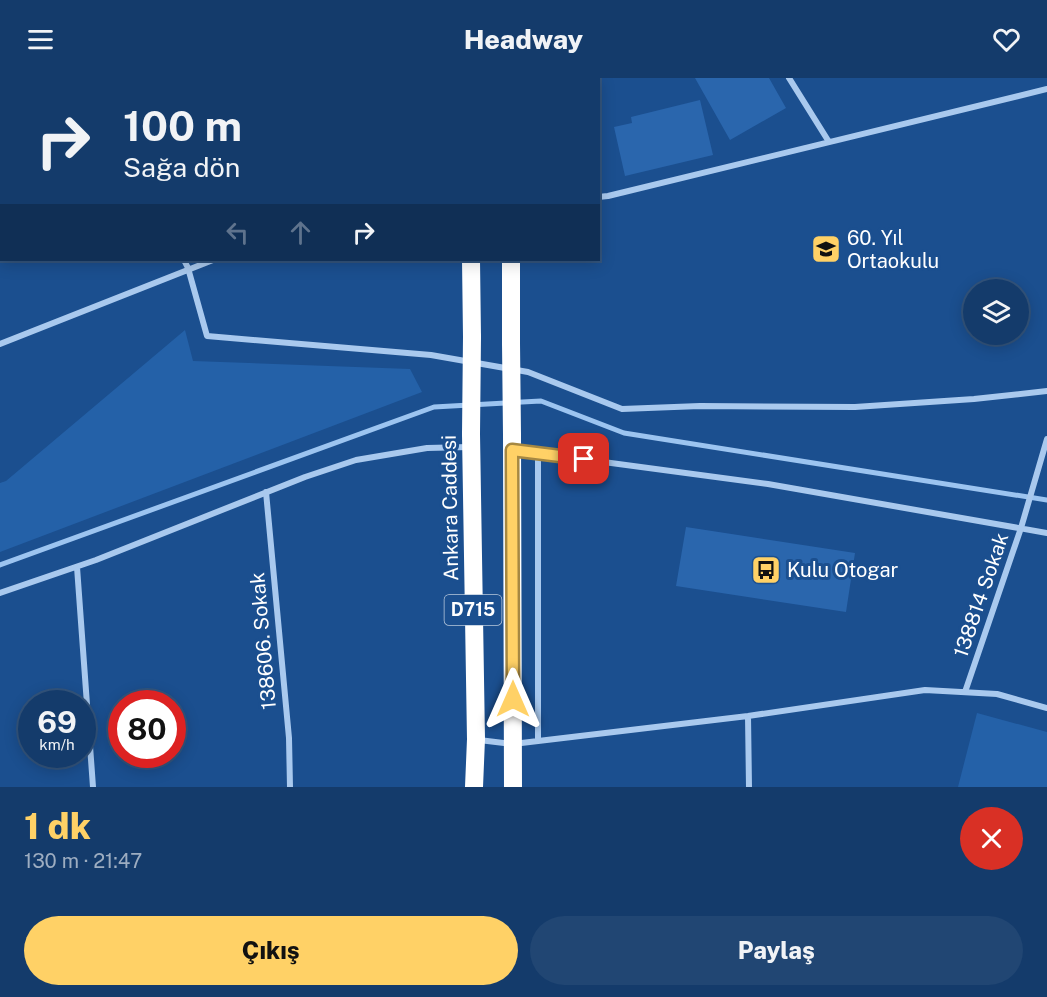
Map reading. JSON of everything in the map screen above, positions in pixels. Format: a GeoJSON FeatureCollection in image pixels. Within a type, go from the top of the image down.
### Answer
{"type":"FeatureCollection","features":[{"type":"Feature","properties":{"kind":"highway","name":"Ankara Caddesi"},"geometry":{"type":"LineString","coordinates":[[471,261],[471,440],[476,739],[474,787]]}},
{"type":"Feature","properties":{"kind":"highway","name":"D715"},"geometry":{"type":"LineString","coordinates":[[510,261],[513,787]]}},
{"type":"Feature","properties":{"kind":"street"},"geometry":{"type":"LineString","coordinates":[[789,78],[829,142]]}},
{"type":"Feature","properties":{"kind":"street"},"geometry":{"type":"LineString","coordinates":[[600,197],[1047,89]]}},
{"type":"Feature","properties":{"kind":"street"},"geometry":{"type":"LineString","coordinates":[[184,261],[207,336],[431,355],[528,372],[622,409],[700,406],[855,407],[974,399],[1047,391]]}},
{"type":"Feature","properties":{"kind":"street"},"geometry":{"type":"LineString","coordinates":[[0,344],[210,261]]}},
{"type":"Feature","properties":{"kind":"street","name":"138814 Sokak"},"geometry":{"type":"LineString","coordinates":[[965,692],[1021,528],[1047,439]]}},
{"type":"Feature","properties":{"kind":"street"},"geometry":{"type":"LineString","coordinates":[[0,593],[77,567],[305,477],[357,460],[471,440]]}},
{"type":"Feature","properties":{"kind":"street"},"geometry":{"type":"LineString","coordinates":[[512,442],[538,453],[768,484],[1047,533]]}},
{"type":"Feature","properties":{"kind":"street"},"geometry":{"type":"LineString","coordinates":[[538,453],[538,741]]}},
{"type":"Feature","properties":{"kind":"street","name":"138606. Sokak"},"geometry":{"type":"LineString","coordinates":[[266,492],[289,738],[290,787]]}},
{"type":"Feature","properties":{"kind":"street"},"geometry":{"type":"LineString","coordinates":[[77,567],[93,787]]}},
{"type":"Feature","properties":{"kind":"street"},"geometry":{"type":"LineString","coordinates":[[476,739],[513,744],[748,716],[925,690],[997,694],[1047,708]]}},
{"type":"Feature","properties":{"kind":"street"},"geometry":{"type":"LineString","coordinates":[[748,716],[749,787]]}},
{"type":"Feature","properties":{"kind":"shaded area"},"geometry":{"type":"Polygon","coordinates":[[[185,330],[193,361],[410,369],[422,392],[0,552],[0,483],[6,481],[185,330]]]}},
{"type":"Feature","properties":{"kind":"shaded area"},"geometry":{"type":"Polygon","coordinates":[[[977,713],[1047,732],[1047,787],[958,787],[977,713]]]}},
{"type":"Feature","properties":{"kind":"building"},"geometry":{"type":"Polygon","coordinates":[[[695,78],[769,78],[786,108],[730,140],[695,78]]]}},
{"type":"Feature","properties":{"kind":"building"},"geometry":{"type":"Polygon","coordinates":[[[700,100],[713,155],[625,176],[614,127],[632,123],[631,117],[700,100]]]}},
{"type":"Feature","properties":{"kind":"building","name":"Kulu Otogar"},"geometry":{"type":"Polygon","coordinates":[[[686,527],[855,553],[846,612],[676,586],[686,527]]]}},
{"type":"Feature","properties":{"kind":"waterway"},"geometry":{"type":"LineString","coordinates":[[0,565],[434,407],[541,401],[624,433],[1047,500]]}},
{"type":"Feature","properties":{"kind":"place","name":"60. Yıl Ortaokulu"},"geometry":{"type":"Point","coordinates":[826,249]}},
{"type":"Feature","properties":{"kind":"place","name":"Kulu Otogar"},"geometry":{"type":"Point","coordinates":[766,570]}},
{"type":"Feature","properties":{"kind":"route"},"geometry":{"type":"LineString","coordinates":[[513,699],[512,450],[584,459]]}}]}
